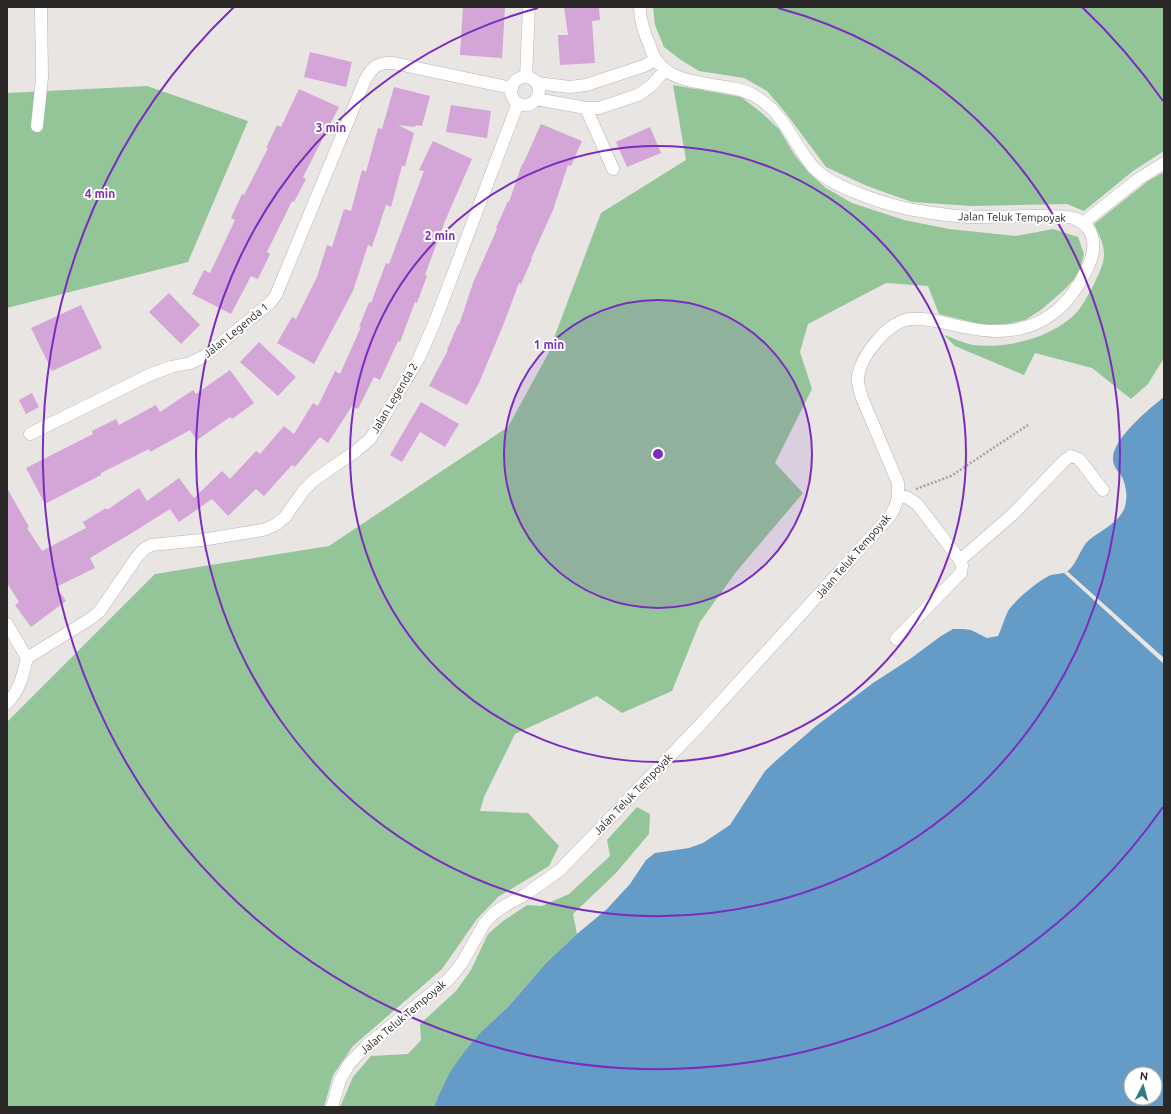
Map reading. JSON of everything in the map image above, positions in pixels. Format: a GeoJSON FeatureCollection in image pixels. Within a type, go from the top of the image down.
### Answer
{"type":"FeatureCollection","features":[{"type":"Feature","properties":{"kind":"street"},"geometry":{"type":"LineString","coordinates":[[37,126],[42,78],[41,7]]}},
{"type":"Feature","properties":{"kind":"street"},"geometry":{"type":"LineString","coordinates":[[526,77],[528,7]]}},
{"type":"Feature","properties":{"kind":"street","name":"Jalan Teluk Tempoyak"},"geometry":{"type":"LineString","coordinates":[[640,7],[642,28],[655,60],[665,70],[677,77],[692,82],[720,86],[753,95],[767,105],[782,121],[814,168],[825,178],[840,186],[901,208],[921,212],[971,217],[1062,216],[1074,218],[1083,223]]}},
{"type":"Feature","properties":{"kind":"street"},"geometry":{"type":"LineString","coordinates":[[537,83],[570,87],[586,85],[644,66],[655,60]]}},
{"type":"Feature","properties":{"kind":"street","name":"Jalan Legenda 1"},"geometry":{"type":"LineString","coordinates":[[30,434],[149,375],[171,367],[190,364],[205,356],[270,303],[276,295],[365,80],[375,66],[384,62],[393,63],[512,88]]}},
{"type":"Feature","properties":{"kind":"street"},"geometry":{"type":"LineString","coordinates":[[536,99],[586,108],[599,108],[638,95],[652,84],[665,70]]}},
{"type":"Feature","properties":{"kind":"street"},"geometry":{"type":"LineString","coordinates":[[526,77],[532,78],[537,83],[539,91],[536,99],[531,103],[518,103],[514,99],[512,88],[514,82],[519,78],[526,77]]}},
{"type":"Feature","properties":{"kind":"street","name":"Jalan Legenda 2"},"geometry":{"type":"LineString","coordinates":[[27,658],[99,612],[144,549],[151,545],[201,540],[263,530],[275,525],[285,517],[304,490],[314,480],[356,451],[370,439],[419,358],[434,324],[518,103]]}},
{"type":"Feature","properties":{"kind":"street"},"geometry":{"type":"LineString","coordinates":[[586,108],[613,169]]}},
{"type":"Feature","properties":{"kind":"street"},"geometry":{"type":"LineString","coordinates":[[896,639],[961,573],[962,566],[960,560],[917,504],[908,498],[899,495],[898,483],[862,398],[858,377],[864,359],[875,344],[890,328],[902,321],[924,319],[988,332],[1023,328],[1041,322],[1054,313],[1067,300],[1087,270],[1092,258],[1093,247],[1089,229],[1083,223],[1137,180],[1164,163]]}},
{"type":"Feature","properties":{"kind":"street"},"geometry":{"type":"LineString","coordinates":[[960,560],[1012,515],[1065,460],[1071,456],[1079,459],[1103,490]]}},
{"type":"Feature","properties":{"kind":"street","name":"Jalan Teluk Tempoyak"},"geometry":{"type":"LineString","coordinates":[[332,1107],[340,1080],[349,1064],[362,1050],[449,979],[462,962],[484,924],[493,914],[526,894],[560,870],[599,830],[699,726],[843,569],[890,516],[899,495]]}},
{"type":"Feature","properties":{"kind":"street"},"geometry":{"type":"LineString","coordinates":[[7,624],[27,658],[20,685],[16,694],[7,703]]}},
{"type":"Feature","properties":{"kind":"path"},"geometry":{"type":"LineString","coordinates":[[899,495],[951,476],[1028,426]]}},
{"type":"Feature","properties":{"kind":"green space"},"geometry":{"type":"Polygon","coordinates":[[[653,7],[1164,7],[1164,151],[1133,171],[1084,211],[1067,204],[972,206],[912,202],[867,186],[826,167],[785,112],[767,91],[744,78],[699,71],[681,60],[664,47],[655,25],[653,7]]]}},
{"type":"Feature","properties":{"kind":"green space"},"geometry":{"type":"Polygon","coordinates":[[[673,85],[741,97],[762,113],[779,129],[794,154],[809,173],[826,188],[852,203],[904,220],[949,229],[1016,236],[1053,229],[1078,237],[1084,254],[1079,274],[1064,290],[1041,310],[1025,320],[1006,324],[984,325],[939,314],[928,286],[886,283],[808,324],[800,352],[812,389],[775,463],[803,493],[736,572],[700,622],[672,691],[622,713],[597,696],[515,734],[484,797],[480,811],[528,813],[559,846],[549,866],[498,897],[477,919],[442,969],[353,1046],[333,1075],[324,1107],[7,1107],[7,722],[155,574],[329,546],[508,427],[548,354],[601,213],[686,160],[673,85]]]}},
{"type":"Feature","properties":{"kind":"green space"},"geometry":{"type":"Polygon","coordinates":[[[147,86],[248,121],[188,262],[7,308],[7,93],[147,86]]]}},
{"type":"Feature","properties":{"kind":"green space"},"geometry":{"type":"Polygon","coordinates":[[[1164,172],[1164,358],[1148,384],[1131,399],[1092,368],[1035,353],[1024,375],[955,346],[944,335],[973,345],[1000,345],[1028,340],[1042,335],[1067,321],[1077,312],[1083,303],[1098,276],[1103,261],[1104,249],[1094,224],[1148,181],[1164,172]]]}},
{"type":"Feature","properties":{"kind":"green space"},"geometry":{"type":"Polygon","coordinates":[[[637,807],[650,814],[649,834],[616,873],[573,914],[577,934],[546,963],[508,1007],[483,1030],[438,1097],[434,1107],[340,1107],[353,1077],[371,1056],[408,1054],[421,1040],[420,1024],[456,991],[471,970],[488,934],[503,921],[527,905],[542,906],[569,894],[610,856],[607,840],[637,807]]]}},
{"type":"Feature","properties":{"kind":"water"},"geometry":{"type":"Polygon","coordinates":[[[1164,397],[1164,1107],[434,1107],[450,1072],[483,1030],[508,1007],[546,963],[607,909],[630,884],[646,860],[655,853],[689,848],[703,843],[730,825],[765,771],[816,726],[873,683],[953,629],[971,630],[987,638],[998,636],[1008,611],[1020,597],[1050,576],[1064,573],[1069,570],[1075,563],[1086,543],[1119,517],[1124,509],[1126,504],[1126,489],[1121,475],[1114,464],[1114,451],[1125,433],[1141,416],[1164,397]]]}},
{"type":"Feature","properties":{"kind":"pier"},"geometry":{"type":"Polygon","coordinates":[[[1067,571],[1164,658],[1164,664],[1064,573],[1067,571]]]}},
{"type":"Feature","properties":{"kind":"building"},"geometry":{"type":"Polygon","coordinates":[[[463,7],[505,7],[502,58],[460,55],[463,7]]]}},
{"type":"Feature","properties":{"kind":"building"},"geometry":{"type":"Polygon","coordinates":[[[564,7],[599,7],[600,20],[592,21],[595,63],[560,65],[558,35],[568,35],[564,7]]]}},
{"type":"Feature","properties":{"kind":"building"},"geometry":{"type":"Polygon","coordinates":[[[310,52],[352,62],[346,87],[304,77],[310,52]]]}},
{"type":"Feature","properties":{"kind":"building"},"geometry":{"type":"Polygon","coordinates":[[[394,87],[430,96],[422,126],[416,125],[415,127],[398,125],[414,133],[405,166],[402,166],[391,207],[386,205],[372,247],[368,245],[353,291],[314,364],[277,343],[292,317],[296,319],[317,277],[327,245],[332,247],[344,209],[351,211],[362,170],[366,172],[378,128],[382,129],[394,87]]]}},
{"type":"Feature","properties":{"kind":"building"},"geometry":{"type":"Polygon","coordinates":[[[299,89],[339,107],[303,177],[306,179],[294,202],[292,201],[267,252],[270,254],[258,279],[251,276],[231,314],[192,294],[204,270],[210,273],[235,220],[231,218],[242,194],[244,195],[268,148],[266,148],[277,125],[281,127],[299,89]]]}},
{"type":"Feature","properties":{"kind":"building"},"geometry":{"type":"Polygon","coordinates":[[[451,105],[491,111],[487,138],[446,132],[451,105]]]}},
{"type":"Feature","properties":{"kind":"building"},"geometry":{"type":"Polygon","coordinates":[[[541,124],[582,141],[571,166],[568,165],[553,210],[521,284],[519,283],[479,383],[467,405],[429,386],[448,350],[458,324],[459,325],[473,283],[508,201],[509,202],[522,164],[541,124]]]}},
{"type":"Feature","properties":{"kind":"building"},"geometry":{"type":"Polygon","coordinates":[[[650,127],[661,153],[627,167],[616,142],[650,127]]]}},
{"type":"Feature","properties":{"kind":"building"},"geometry":{"type":"Polygon","coordinates":[[[433,141],[472,159],[445,221],[425,275],[427,276],[417,303],[415,302],[400,342],[398,341],[380,380],[374,377],[358,409],[352,406],[328,443],[320,437],[295,467],[292,465],[264,496],[256,489],[228,516],[212,499],[179,522],[170,509],[90,558],[95,568],[56,587],[66,601],[31,627],[15,605],[19,602],[7,583],[7,488],[29,527],[27,528],[42,551],[86,528],[83,522],[106,508],[107,510],[139,488],[147,501],[179,478],[194,498],[222,471],[230,479],[256,451],[260,454],[284,426],[294,434],[313,403],[318,406],[335,371],[340,374],[361,327],[359,327],[369,302],[371,303],[386,263],[389,264],[424,171],[419,170],[433,141]]]}},
{"type":"Feature","properties":{"kind":"building"},"geometry":{"type":"Polygon","coordinates":[[[169,293],[200,325],[181,344],[149,312],[169,293]]]}},
{"type":"Feature","properties":{"kind":"building"},"geometry":{"type":"Polygon","coordinates":[[[81,305],[102,348],[52,371],[31,328],[81,305]]]}},
{"type":"Feature","properties":{"kind":"building"},"geometry":{"type":"Polygon","coordinates":[[[259,342],[296,377],[278,396],[240,362],[259,342]]]}},
{"type":"Feature","properties":{"kind":"building"},"geometry":{"type":"Polygon","coordinates":[[[230,370],[254,403],[232,419],[230,417],[197,440],[190,430],[150,452],[149,449],[101,473],[101,475],[45,504],[26,468],[93,434],[92,431],[116,419],[119,425],[156,405],[160,412],[193,390],[196,394],[230,370]]]}},
{"type":"Feature","properties":{"kind":"building"},"geometry":{"type":"Polygon","coordinates":[[[32,393],[39,407],[26,414],[19,400],[32,393]]]}},
{"type":"Feature","properties":{"kind":"building"},"geometry":{"type":"Polygon","coordinates":[[[421,402],[459,424],[445,447],[420,432],[402,462],[390,455],[421,402]]]}}]}
